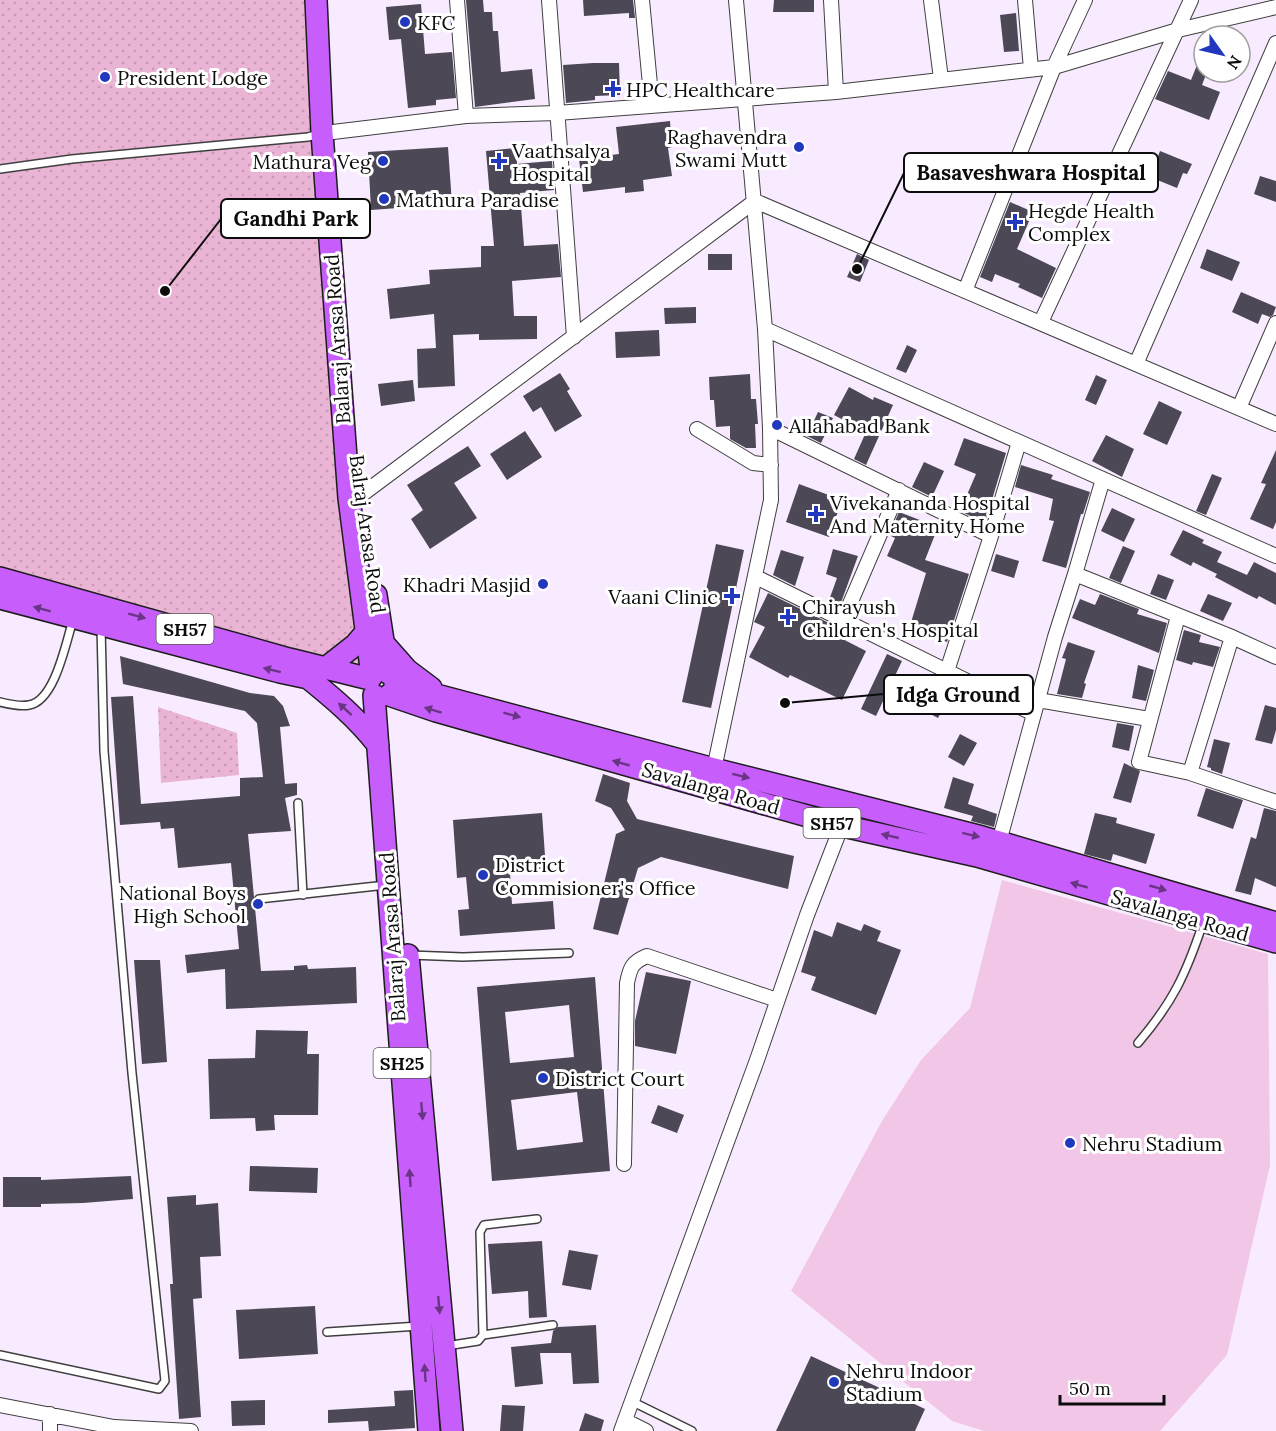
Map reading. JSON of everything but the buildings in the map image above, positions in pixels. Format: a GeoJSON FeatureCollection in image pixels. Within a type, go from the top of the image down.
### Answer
{"type":"FeatureCollection","features":[{"type":"Feature","properties":{"kind":"main road"},"geometry":{"type":"LineString","coordinates":[[316,0],[327,133]]}},
{"type":"Feature","properties":{"kind":"main road","name":"Balraj Arasa Road"},"geometry":{"type":"LineString","coordinates":[[327,0],[327,133],[355,497],[384,644],[381,686]]}},
{"type":"Feature","properties":{"kind":"main road","name":"Balaraj Arasa Road"},"geometry":{"type":"LineString","coordinates":[[355,497],[367,631],[381,686],[452,1431]]}},
{"type":"Feature","properties":{"kind":"main road","name":"Savalanga Road"},"geometry":{"type":"LineString","coordinates":[[0,578],[76,609],[307,677],[446,697],[999,842],[1206,912],[1276,942]]}},
{"type":"Feature","properties":{"kind":"main road","name":"Savalanga Road"},"geometry":{"type":"LineString","coordinates":[[0,598],[76,609]]}},
{"type":"Feature","properties":{"kind":"main road","name":"Savalanga Road"},"geometry":{"type":"LineString","coordinates":[[101,616],[327,667],[381,686],[436,711],[843,826],[1206,912],[1276,922]]}},
{"type":"Feature","properties":{"kind":"main road"},"geometry":{"type":"LineString","coordinates":[[327,667],[355,645],[367,631]]}},
{"type":"Feature","properties":{"kind":"main road"},"geometry":{"type":"LineString","coordinates":[[384,644],[421,682],[446,697]]}},
{"type":"Feature","properties":{"kind":"main road"},"geometry":{"type":"LineString","coordinates":[[307,677],[343,706],[378,745]]}},
{"type":"Feature","properties":{"kind":"main road","name":"Balaraj Arasa Road"},"geometry":{"type":"LineString","coordinates":[[381,686],[378,745],[429,1431]]}},
{"type":"Feature","properties":{"kind":"street"},"geometry":{"type":"LineString","coordinates":[[457,0],[466,116]]}},
{"type":"Feature","properties":{"kind":"street"},"geometry":{"type":"LineString","coordinates":[[549,0],[574,337]]}},
{"type":"Feature","properties":{"kind":"street"},"geometry":{"type":"LineString","coordinates":[[642,0],[652,105]]}},
{"type":"Feature","properties":{"kind":"street"},"geometry":{"type":"LineString","coordinates":[[714,769],[771,500],[765,329],[736,0]]}},
{"type":"Feature","properties":{"kind":"street"},"geometry":{"type":"LineString","coordinates":[[831,0],[836,92]]}},
{"type":"Feature","properties":{"kind":"street"},"geometry":{"type":"LineString","coordinates":[[931,0],[941,79]]}},
{"type":"Feature","properties":{"kind":"street"},"geometry":{"type":"LineString","coordinates":[[1025,0],[1031,69]]}},
{"type":"Feature","properties":{"kind":"street"},"geometry":{"type":"LineString","coordinates":[[965,291],[1054,66],[1085,0]]}},
{"type":"Feature","properties":{"kind":"street"},"geometry":{"type":"LineString","coordinates":[[1041,322],[1191,0]]}},
{"type":"Feature","properties":{"kind":"street"},"geometry":{"type":"LineString","coordinates":[[327,133],[466,116],[557,113],[836,92],[1054,66],[1178,30],[1276,7]]}},
{"type":"Feature","properties":{"kind":"street"},"geometry":{"type":"LineString","coordinates":[[1136,364],[1276,43]]}},
{"type":"Feature","properties":{"kind":"street"},"geometry":{"type":"LineString","coordinates":[[755,201],[1276,424]]}},
{"type":"Feature","properties":{"kind":"street"},"geometry":{"type":"LineString","coordinates":[[355,497],[755,201]]}},
{"type":"Feature","properties":{"kind":"street"},"geometry":{"type":"LineString","coordinates":[[1239,408],[1276,323]]}},
{"type":"Feature","properties":{"kind":"street"},"geometry":{"type":"LineString","coordinates":[[765,329],[1276,556]]}},
{"type":"Feature","properties":{"kind":"street"},"geometry":{"type":"LineString","coordinates":[[770,428],[991,536]]}},
{"type":"Feature","properties":{"kind":"street"},"geometry":{"type":"LineString","coordinates":[[697,429],[753,463],[771,465]]}},
{"type":"Feature","properties":{"kind":"street"},"geometry":{"type":"LineString","coordinates":[[947,671],[1019,442]]}},
{"type":"Feature","properties":{"kind":"street"},"geometry":{"type":"LineString","coordinates":[[999,842],[1102,478]]}},
{"type":"Feature","properties":{"kind":"street"},"geometry":{"type":"LineString","coordinates":[[843,620],[899,490]]}},
{"type":"Feature","properties":{"kind":"street"},"geometry":{"type":"LineString","coordinates":[[1075,574],[1276,657]]}},
{"type":"Feature","properties":{"kind":"street"},"geometry":{"type":"LineString","coordinates":[[756,578],[1034,714]]}},
{"type":"Feature","properties":{"kind":"street"},"geometry":{"type":"LineString","coordinates":[[1178,616],[1139,762],[1190,773],[1276,802]]}},
{"type":"Feature","properties":{"kind":"street"},"geometry":{"type":"LineString","coordinates":[[1190,773],[1232,637]]}},
{"type":"Feature","properties":{"kind":"street"},"geometry":{"type":"LineString","coordinates":[[1038,700],[1149,718]]}},
{"type":"Feature","properties":{"kind":"street"},"geometry":{"type":"LineString","coordinates":[[646,1431],[624,1426],[807,915],[850,804]]}},
{"type":"Feature","properties":{"kind":"street"},"geometry":{"type":"LineString","coordinates":[[624,1164],[627,983],[630,969],[637,960],[647,956],[777,1000]]}},
{"type":"Feature","properties":{"kind":"street"},"geometry":{"type":"LineString","coordinates":[[0,1405],[114,1429],[192,1431]]}},
{"type":"Feature","properties":{"kind":"street"},"geometry":{"type":"LineString","coordinates":[[50,1414],[51,1431]]}},
{"type":"Feature","properties":{"kind":"lane"},"geometry":{"type":"LineString","coordinates":[[0,170],[72,159],[309,137],[327,133]]}},
{"type":"Feature","properties":{"kind":"lane"},"geometry":{"type":"LineString","coordinates":[[0,702],[30,705],[47,694],[58,670],[76,609]]}},
{"type":"Feature","properties":{"kind":"lane"},"geometry":{"type":"LineString","coordinates":[[0,1355],[159,1389],[165,1381],[132,1073],[107,787],[101,616]]}},
{"type":"Feature","properties":{"kind":"lane"},"geometry":{"type":"LineString","coordinates":[[298,803],[303,895]]}},
{"type":"Feature","properties":{"kind":"lane"},"geometry":{"type":"LineString","coordinates":[[259,899],[388,885]]}},
{"type":"Feature","properties":{"kind":"lane"},"geometry":{"type":"LineString","coordinates":[[1138,1043],[1172,1000],[1190,964],[1206,912]]}},
{"type":"Feature","properties":{"kind":"lane"},"geometry":{"type":"LineString","coordinates":[[408,955],[463,957],[569,953]]}},
{"type":"Feature","properties":{"kind":"lane"},"geometry":{"type":"LineString","coordinates":[[443,1346],[478,1341],[483,1335],[481,1228],[484,1225],[537,1219]]}},
{"type":"Feature","properties":{"kind":"lane"},"geometry":{"type":"LineString","coordinates":[[483,1335],[553,1325]]}},
{"type":"Feature","properties":{"kind":"lane"},"geometry":{"type":"LineString","coordinates":[[327,1332],[421,1326]]}},
{"type":"Feature","properties":{"kind":"lane"},"geometry":{"type":"LineString","coordinates":[[633,1402],[692,1431]]}},
{"type":"Feature","properties":{"kind":"shaded area"},"geometry":{"type":"Polygon","coordinates":[[[0,0],[306,0],[364,679],[0,581],[0,0]]]}},
{"type":"Feature","properties":{"kind":"shaded area"},"geometry":{"type":"Polygon","coordinates":[[[158,707],[237,733],[239,775],[161,783],[158,707]]]}},
{"type":"Feature","properties":{"kind":"shaded area","name":"Nehru Stadium"},"geometry":{"type":"Polygon","coordinates":[[[1002,880],[1268,954],[1270,1165],[1227,1355],[1160,1431],[984,1431],[952,1421],[791,1291],[882,1121],[921,1060],[970,1008],[1002,880]]]}},
{"type":"Feature","properties":{"kind":"place","name":"KFC"},"geometry":{"type":"Point","coordinates":[405,22]}},
{"type":"Feature","properties":{"kind":"place","name":"President Lodge"},"geometry":{"type":"Point","coordinates":[105,77]}},
{"type":"Feature","properties":{"kind":"place","name":"HPC Healthcare"},"geometry":{"type":"Point","coordinates":[613,89]}},
{"type":"Feature","properties":{"kind":"place","name":"Raghavendra Swami Mutt"},"geometry":{"type":"Point","coordinates":[799,147]}},
{"type":"Feature","properties":{"kind":"place","name":"Mathura Veg"},"geometry":{"type":"Point","coordinates":[383,161]}},
{"type":"Feature","properties":{"kind":"place","name":"Vaathsalya Hospital"},"geometry":{"type":"Point","coordinates":[499,161]}},
{"type":"Feature","properties":{"kind":"place","name":"Mathura Paradise"},"geometry":{"type":"Point","coordinates":[384,199]}},
{"type":"Feature","properties":{"kind":"place","name":"Hegde Health Complex"},"geometry":{"type":"Point","coordinates":[1015,222]}},
{"type":"Feature","properties":{"kind":"place","name":"Basaveshwara Hospital"},"geometry":{"type":"Point","coordinates":[857,269]}},
{"type":"Feature","properties":{"kind":"place","name":"Gandhi Park"},"geometry":{"type":"Point","coordinates":[165,291]}},
{"type":"Feature","properties":{"kind":"place","name":"Allahabad Bank"},"geometry":{"type":"Point","coordinates":[777,425]}},
{"type":"Feature","properties":{"kind":"place","name":"Vivekananda Hospital And Maternity Home"},"geometry":{"type":"Point","coordinates":[816,514]}},
{"type":"Feature","properties":{"kind":"place","name":"Khadri Masjid"},"geometry":{"type":"Point","coordinates":[543,584]}},
{"type":"Feature","properties":{"kind":"place","name":"Vaani Clinic"},"geometry":{"type":"Point","coordinates":[732,596]}},
{"type":"Feature","properties":{"kind":"place","name":"Chirayush Children's Hospital"},"geometry":{"type":"Point","coordinates":[788,617]}},
{"type":"Feature","properties":{"kind":"place","name":"Idga Ground"},"geometry":{"type":"Point","coordinates":[785,703]}},
{"type":"Feature","properties":{"kind":"place","name":"District Commisioner's Office"},"geometry":{"type":"Point","coordinates":[483,875]}},
{"type":"Feature","properties":{"kind":"place","name":"National Boys High School"},"geometry":{"type":"Point","coordinates":[258,904]}},
{"type":"Feature","properties":{"kind":"place","name":"District Court"},"geometry":{"type":"Point","coordinates":[543,1078]}},
{"type":"Feature","properties":{"kind":"place","name":"Nehru Stadium"},"geometry":{"type":"Point","coordinates":[1070,1143]}},
{"type":"Feature","properties":{"kind":"place","name":"Nehru Indoor Stadium"},"geometry":{"type":"Point","coordinates":[834,1382]}}]}
